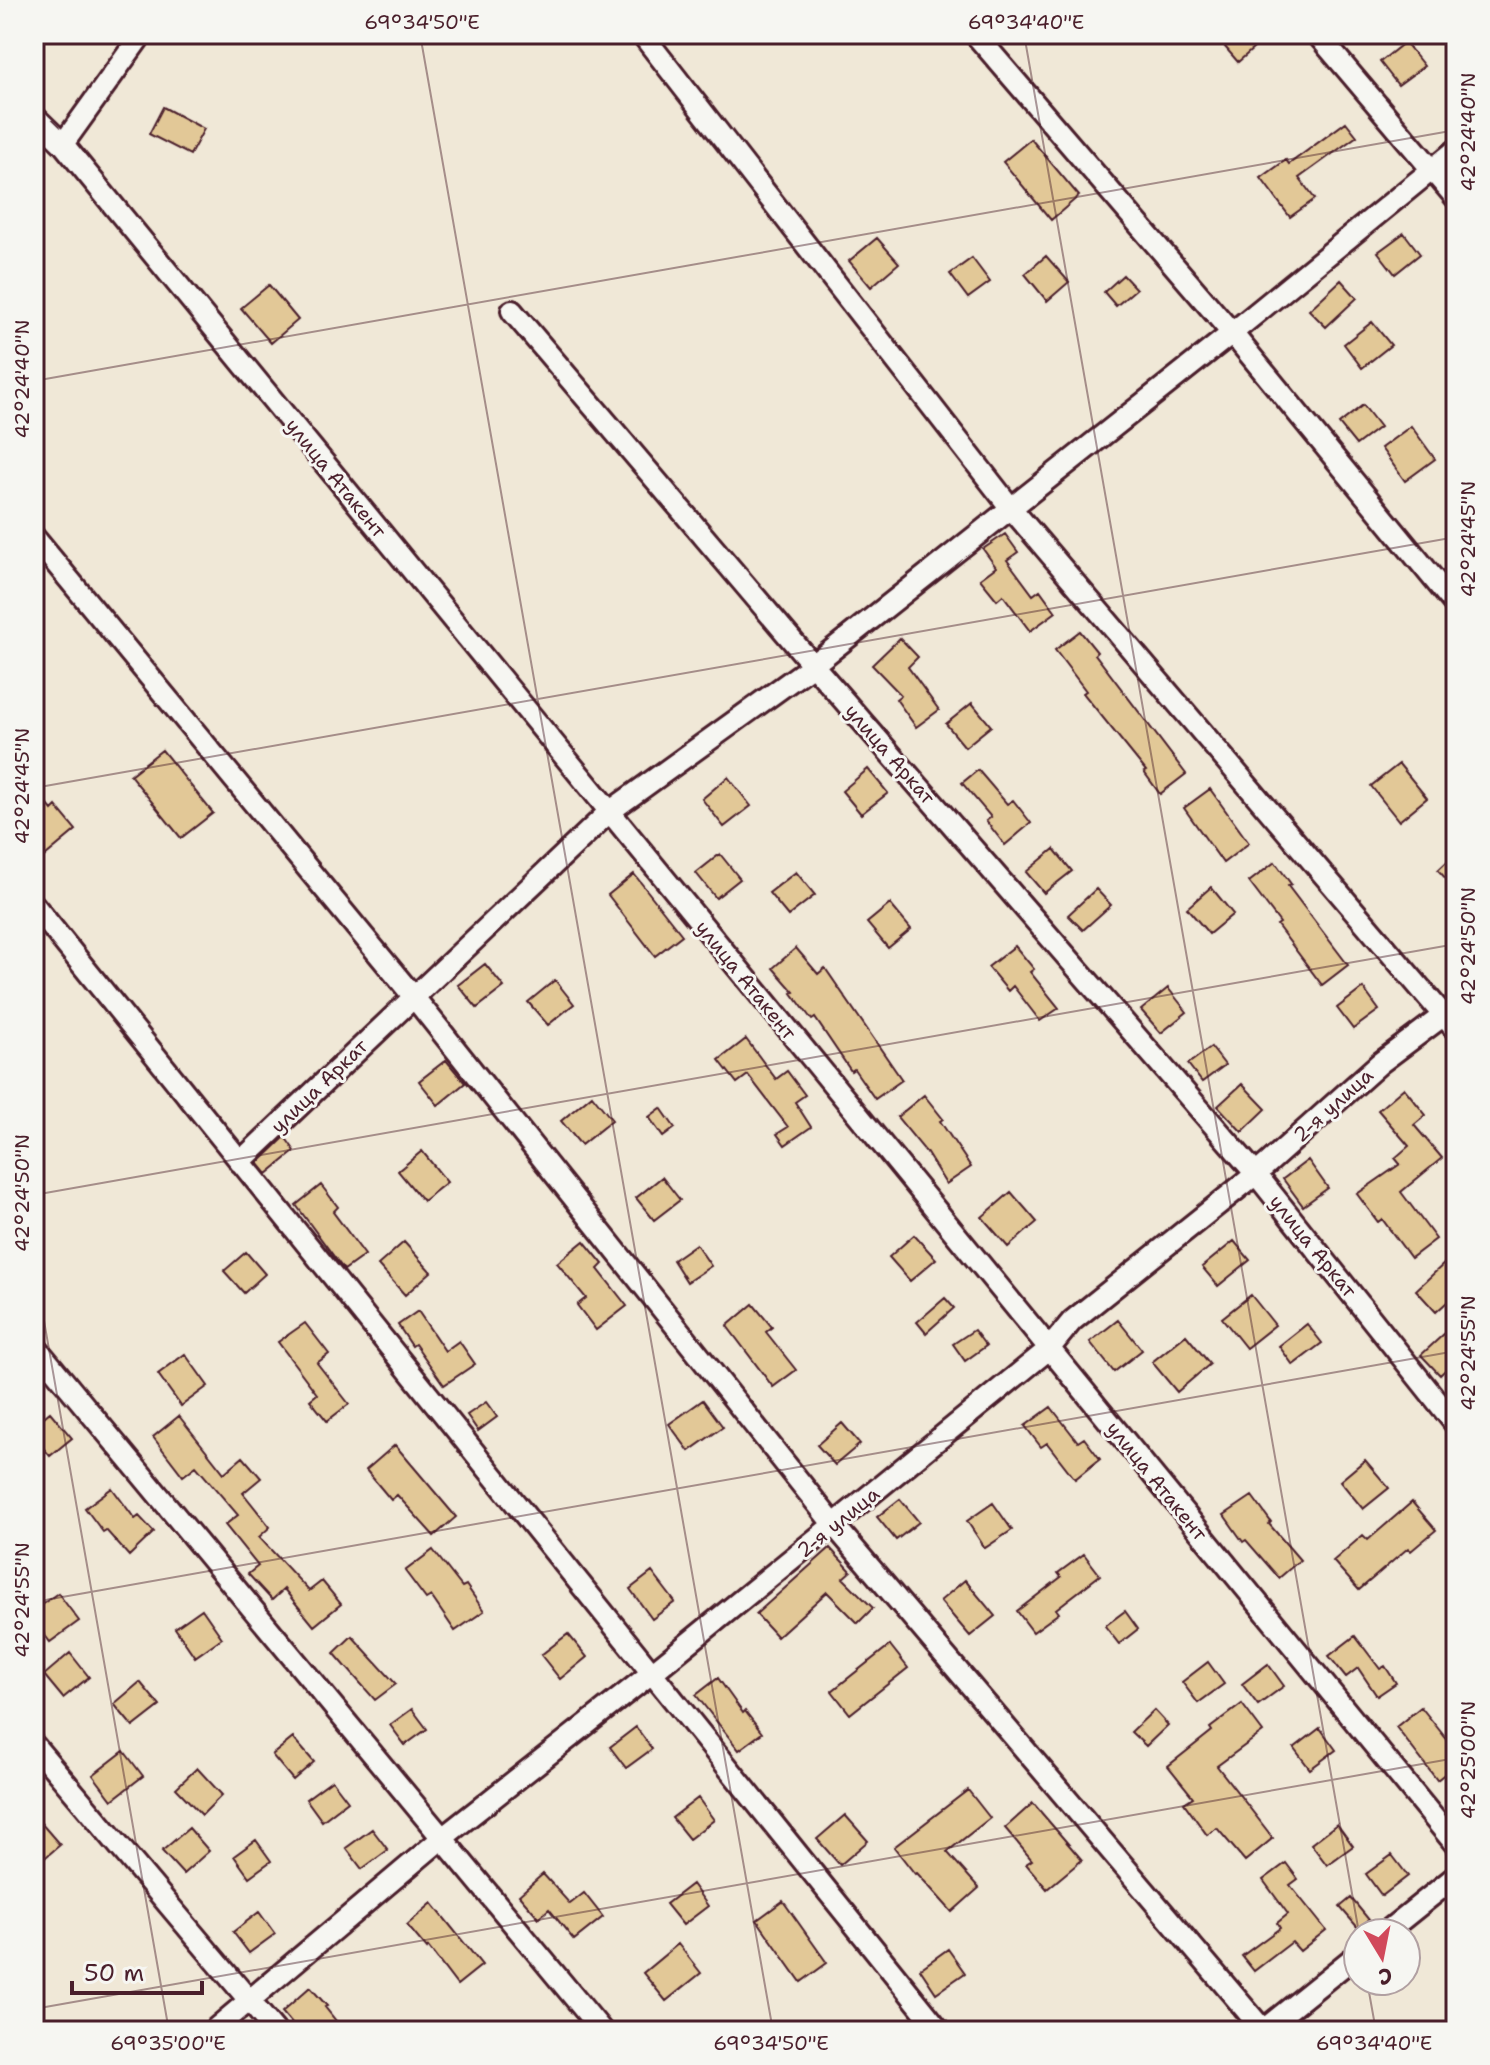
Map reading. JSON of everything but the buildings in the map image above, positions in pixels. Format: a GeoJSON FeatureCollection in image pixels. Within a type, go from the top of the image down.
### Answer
{"type":"FeatureCollection","features":[{"type":"Feature","properties":{"kind":"street"},"geometry":{"type":"LineString","coordinates":[[63,144],[142,34]]}},
{"type":"Feature","properties":{"kind":"street"},"geometry":{"type":"LineString","coordinates":[[642,34],[1010,507],[1452,1018]]}},
{"type":"Feature","properties":{"kind":"street"},"geometry":{"type":"LineString","coordinates":[[975,34],[1232,333],[1456,606]]}},
{"type":"Feature","properties":{"kind":"street"},"geometry":{"type":"LineString","coordinates":[[1317,34],[1456,198]]}},
{"type":"Feature","properties":{"kind":"street","name":"улица Атакент"},"geometry":{"type":"LineString","coordinates":[[34,116],[63,144],[1456,1845]]}},
{"type":"Feature","properties":{"kind":"street"},"geometry":{"type":"LineString","coordinates":[[512,311],[813,665],[1232,333],[1456,150]]}},
{"type":"Feature","properties":{"kind":"street"},"geometry":{"type":"LineString","coordinates":[[34,537],[413,996],[834,1525],[1263,2031],[1342,1967]]}},
{"type":"Feature","properties":{"kind":"street","name":"улица Аркат"},"geometry":{"type":"LineString","coordinates":[[240,1162],[609,812],[813,665],[1256,1174],[1456,1425]]}},
{"type":"Feature","properties":{"kind":"street"},"geometry":{"type":"LineString","coordinates":[[34,905],[940,2031]]}},
{"type":"Feature","properties":{"kind":"street","name":"2-я улица"},"geometry":{"type":"LineString","coordinates":[[213,2031],[441,1839],[653,1672],[1049,1349],[1072,1321],[1256,1174],[1380,1063],[1452,1018]]}},
{"type":"Feature","properties":{"kind":"street"},"geometry":{"type":"LineString","coordinates":[[39,1351],[602,2031]]}},
{"type":"Feature","properties":{"kind":"street"},"geometry":{"type":"LineString","coordinates":[[34,1745],[275,2031]]}},
{"type":"Feature","properties":{"kind":"street"},"geometry":{"type":"LineString","coordinates":[[1405,1917],[1456,1876]]}}]}
